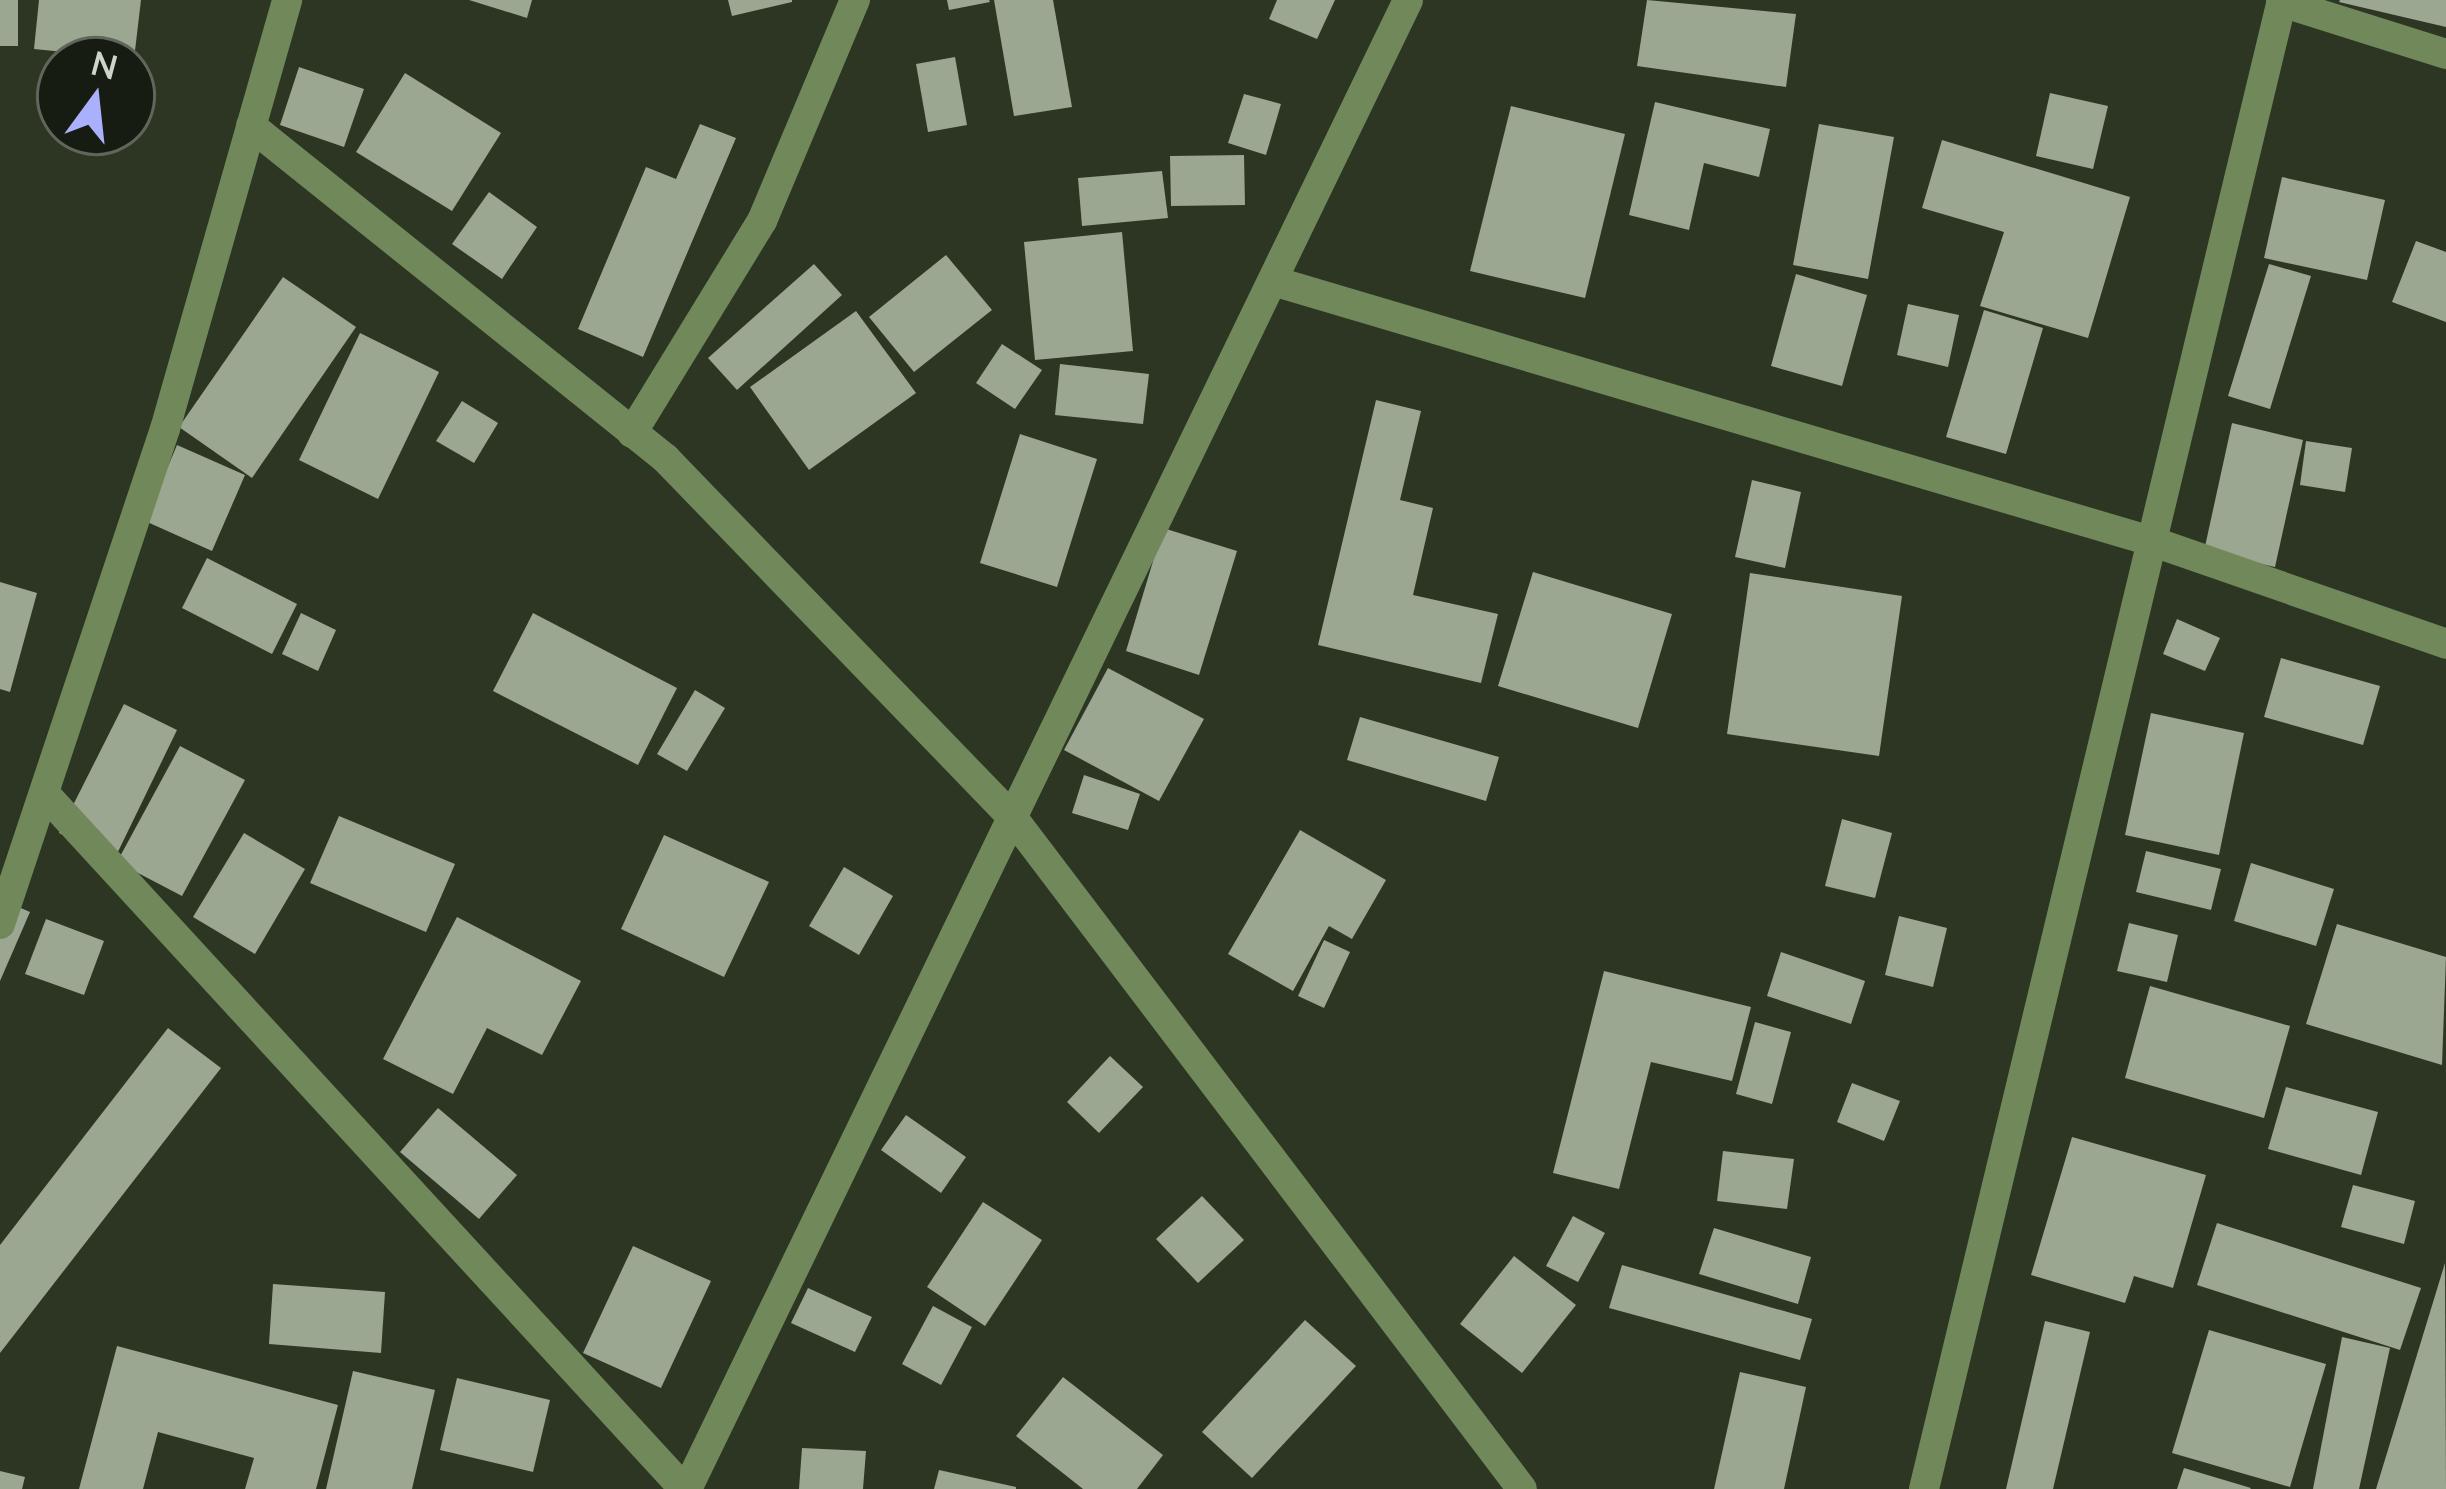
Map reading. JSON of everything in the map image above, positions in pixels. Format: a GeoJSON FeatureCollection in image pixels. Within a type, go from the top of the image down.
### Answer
{"type":"FeatureCollection","features":[{"type":"Feature","properties":{"kind":"street"},"geometry":{"type":"LineString","coordinates":[[0,924],[165,429],[286,0]]}},
{"type":"Feature","properties":{"kind":"street"},"geometry":{"type":"LineString","coordinates":[[632,433],[762,221],[856,0]]}},
{"type":"Feature","properties":{"kind":"street"},"geometry":{"type":"LineString","coordinates":[[45,794],[685,1489],[1408,0]]}},
{"type":"Feature","properties":{"kind":"street"},"geometry":{"type":"LineString","coordinates":[[1924,1489],[2282,1],[2446,54]]}},
{"type":"Feature","properties":{"kind":"street"},"geometry":{"type":"LineString","coordinates":[[251,126],[632,433],[1013,818],[1522,1489]]}},
{"type":"Feature","properties":{"kind":"street"},"geometry":{"type":"LineString","coordinates":[[1273,281],[2151,541],[2446,644]]}},
{"type":"Feature","properties":{"kind":"building"},"geometry":{"type":"Polygon","coordinates":[[[0,0],[18,0],[18,46],[0,46],[0,0]]]}},
{"type":"Feature","properties":{"kind":"building"},"geometry":{"type":"Polygon","coordinates":[[[39,0],[141,0],[137,36],[36,36],[34,49],[39,0]]]}},
{"type":"Feature","properties":{"kind":"building"},"geometry":{"type":"Polygon","coordinates":[[[469,0],[532,0],[527,18],[469,0]]]}},
{"type":"Feature","properties":{"kind":"building"},"geometry":{"type":"Polygon","coordinates":[[[728,0],[792,0],[792,2],[732,16],[728,0]]]}},
{"type":"Feature","properties":{"kind":"building"},"geometry":{"type":"Polygon","coordinates":[[[947,0],[989,0],[990,2],[949,10],[947,0]]]}},
{"type":"Feature","properties":{"kind":"building"},"geometry":{"type":"Polygon","coordinates":[[[994,0],[1053,0],[1072,107],[1014,116],[994,0]]]}},
{"type":"Feature","properties":{"kind":"building"},"geometry":{"type":"Polygon","coordinates":[[[1277,0],[1335,0],[1317,39],[1269,19],[1277,0]]]}},
{"type":"Feature","properties":{"kind":"building"},"geometry":{"type":"Polygon","coordinates":[[[1647,0],[1796,14],[1786,87],[1637,66],[1647,0]]]}},
{"type":"Feature","properties":{"kind":"building"},"geometry":{"type":"Polygon","coordinates":[[[2446,0],[2446,27],[2339,2],[2446,0]]]}},
{"type":"Feature","properties":{"kind":"building"},"geometry":{"type":"Polygon","coordinates":[[[955,57],[967,125],[928,132],[916,64],[955,57]]]}},
{"type":"Feature","properties":{"kind":"building"},"geometry":{"type":"Polygon","coordinates":[[[299,67],[364,89],[344,147],[280,125],[299,67]]]}},
{"type":"Feature","properties":{"kind":"building"},"geometry":{"type":"Polygon","coordinates":[[[405,73],[501,133],[452,211],[356,152],[405,73]]]}},
{"type":"Feature","properties":{"kind":"building"},"geometry":{"type":"Polygon","coordinates":[[[2050,93],[2108,106],[2093,169],[2036,156],[2050,93]]]}},
{"type":"Feature","properties":{"kind":"building"},"geometry":{"type":"Polygon","coordinates":[[[1244,94],[1281,104],[1266,155],[1228,143],[1244,94]]]}},
{"type":"Feature","properties":{"kind":"building"},"geometry":{"type":"Polygon","coordinates":[[[1655,102],[1770,129],[1759,177],[1704,163],[1689,230],[1629,215],[1655,102]]]}},
{"type":"Feature","properties":{"kind":"building"},"geometry":{"type":"Polygon","coordinates":[[[1511,106],[1625,134],[1585,298],[1470,271],[1511,106]]]}},
{"type":"Feature","properties":{"kind":"building"},"geometry":{"type":"Polygon","coordinates":[[[700,124],[736,138],[643,357],[578,329],[646,167],[676,179],[700,124]]]}},
{"type":"Feature","properties":{"kind":"building"},"geometry":{"type":"Polygon","coordinates":[[[1819,124],[1894,137],[1868,279],[1793,265],[1819,124]]]}},
{"type":"Feature","properties":{"kind":"building"},"geometry":{"type":"Polygon","coordinates":[[[1942,140],[2130,197],[2088,338],[1980,306],[2004,232],[1922,208],[1942,140]]]}},
{"type":"Feature","properties":{"kind":"building"},"geometry":{"type":"Polygon","coordinates":[[[1244,155],[1245,205],[1171,206],[1170,156],[1244,155]]]}},
{"type":"Feature","properties":{"kind":"building"},"geometry":{"type":"Polygon","coordinates":[[[1162,171],[1168,218],[1082,226],[1078,178],[1162,171]]]}},
{"type":"Feature","properties":{"kind":"building"},"geometry":{"type":"Polygon","coordinates":[[[2282,177],[2385,200],[2367,280],[2264,258],[2282,177]]]}},
{"type":"Feature","properties":{"kind":"building"},"geometry":{"type":"Polygon","coordinates":[[[489,192],[537,227],[502,279],[452,244],[489,192]]]}},
{"type":"Feature","properties":{"kind":"building"},"geometry":{"type":"Polygon","coordinates":[[[1122,232],[1133,351],[1035,360],[1024,242],[1122,232]]]}},
{"type":"Feature","properties":{"kind":"building"},"geometry":{"type":"Polygon","coordinates":[[[2416,241],[2446,252],[2446,322],[2392,302],[2416,241]]]}},
{"type":"Feature","properties":{"kind":"building"},"geometry":{"type":"Polygon","coordinates":[[[946,255],[992,310],[914,372],[869,317],[946,255]]]}},
{"type":"Feature","properties":{"kind":"building"},"geometry":{"type":"Polygon","coordinates":[[[814,264],[842,295],[737,390],[708,358],[814,264]]]}},
{"type":"Feature","properties":{"kind":"building"},"geometry":{"type":"Polygon","coordinates":[[[2269,264],[2311,276],[2270,409],[2228,396],[2269,264]]]}},
{"type":"Feature","properties":{"kind":"building"},"geometry":{"type":"Polygon","coordinates":[[[1796,274],[1867,295],[1842,386],[1771,366],[1796,274]]]}},
{"type":"Feature","properties":{"kind":"building"},"geometry":{"type":"Polygon","coordinates":[[[283,277],[356,327],[252,478],[179,427],[283,277]]]}},
{"type":"Feature","properties":{"kind":"building"},"geometry":{"type":"Polygon","coordinates":[[[1908,304],[1959,315],[1948,367],[1897,355],[1908,304]]]}},
{"type":"Feature","properties":{"kind":"building"},"geometry":{"type":"Polygon","coordinates":[[[1984,310],[2043,328],[2006,454],[1946,437],[1984,310]]]}},
{"type":"Feature","properties":{"kind":"building"},"geometry":{"type":"Polygon","coordinates":[[[856,311],[916,393],[809,470],[750,387],[856,311]]]}},
{"type":"Feature","properties":{"kind":"building"},"geometry":{"type":"Polygon","coordinates":[[[360,333],[439,372],[378,499],[299,460],[360,333]]]}},
{"type":"Feature","properties":{"kind":"building"},"geometry":{"type":"Polygon","coordinates":[[[1002,344],[1042,370],[1015,409],[976,383],[1002,344]]]}},
{"type":"Feature","properties":{"kind":"building"},"geometry":{"type":"Polygon","coordinates":[[[1060,364],[1149,374],[1143,424],[1055,415],[1060,364]]]}},
{"type":"Feature","properties":{"kind":"building"},"geometry":{"type":"Polygon","coordinates":[[[1376,400],[1421,411],[1400,500],[1433,508],[1413,595],[1498,614],[1481,683],[1318,645],[1376,400]]]}},
{"type":"Feature","properties":{"kind":"building"},"geometry":{"type":"Polygon","coordinates":[[[462,401],[498,423],[474,463],[436,441],[462,401]]]}},
{"type":"Feature","properties":{"kind":"building"},"geometry":{"type":"Polygon","coordinates":[[[2232,423],[2303,440],[2275,567],[2204,551],[2232,423]]]}},
{"type":"Feature","properties":{"kind":"building"},"geometry":{"type":"Polygon","coordinates":[[[1020,434],[1097,459],[1057,587],[980,563],[1020,434]]]}},
{"type":"Feature","properties":{"kind":"building"},"geometry":{"type":"Polygon","coordinates":[[[2306,441],[2352,448],[2345,492],[2300,485],[2306,441]]]}},
{"type":"Feature","properties":{"kind":"building"},"geometry":{"type":"Polygon","coordinates":[[[177,445],[245,475],[212,551],[145,521],[177,445]]]}},
{"type":"Feature","properties":{"kind":"building"},"geometry":{"type":"Polygon","coordinates":[[[1752,480],[1801,492],[1785,568],[1735,557],[1752,480]]]}},
{"type":"Feature","properties":{"kind":"building"},"geometry":{"type":"Polygon","coordinates":[[[1163,528],[1237,551],[1199,675],[1126,651],[1163,528]]]}},
{"type":"Feature","properties":{"kind":"building"},"geometry":{"type":"Polygon","coordinates":[[[207,558],[297,604],[272,654],[182,608],[207,558]]]}},
{"type":"Feature","properties":{"kind":"building"},"geometry":{"type":"Polygon","coordinates":[[[1533,572],[1672,614],[1638,728],[1498,686],[1533,572]]]}},
{"type":"Feature","properties":{"kind":"building"},"geometry":{"type":"Polygon","coordinates":[[[1750,573],[1902,596],[1879,756],[1727,734],[1750,573]]]}},
{"type":"Feature","properties":{"kind":"building"},"geometry":{"type":"Polygon","coordinates":[[[0,582],[37,593],[10,692],[0,689],[0,582]]]}},
{"type":"Feature","properties":{"kind":"building"},"geometry":{"type":"Polygon","coordinates":[[[301,613],[336,630],[318,671],[282,654],[301,613]]]}},
{"type":"Feature","properties":{"kind":"building"},"geometry":{"type":"Polygon","coordinates":[[[533,613],[677,688],[638,765],[493,691],[533,613]]]}},
{"type":"Feature","properties":{"kind":"building"},"geometry":{"type":"Polygon","coordinates":[[[2177,619],[2220,638],[2205,671],[2163,654],[2177,619]]]}},
{"type":"Feature","properties":{"kind":"building"},"geometry":{"type":"Polygon","coordinates":[[[2281,658],[2380,686],[2363,745],[2264,717],[2281,658]]]}},
{"type":"Feature","properties":{"kind":"building"},"geometry":{"type":"Polygon","coordinates":[[[1108,668],[1204,719],[1159,801],[1064,750],[1108,668]]]}},
{"type":"Feature","properties":{"kind":"building"},"geometry":{"type":"Polygon","coordinates":[[[695,690],[725,708],[687,771],[657,754],[695,690]]]}},
{"type":"Feature","properties":{"kind":"building"},"geometry":{"type":"Polygon","coordinates":[[[124,704],[177,730],[114,860],[59,833],[124,704]]]}},
{"type":"Feature","properties":{"kind":"building"},"geometry":{"type":"Polygon","coordinates":[[[2151,713],[2244,733],[2219,855],[2125,835],[2151,713]]]}},
{"type":"Feature","properties":{"kind":"building"},"geometry":{"type":"Polygon","coordinates":[[[1360,717],[1499,757],[1486,801],[1347,760],[1360,717]]]}},
{"type":"Feature","properties":{"kind":"building"},"geometry":{"type":"Polygon","coordinates":[[[180,746],[245,780],[182,896],[117,862],[180,746]]]}},
{"type":"Feature","properties":{"kind":"building"},"geometry":{"type":"Polygon","coordinates":[[[1084,775],[1140,794],[1128,830],[1072,813],[1084,775]]]}},
{"type":"Feature","properties":{"kind":"building"},"geometry":{"type":"Polygon","coordinates":[[[339,816],[455,864],[426,932],[310,883],[339,816]]]}},
{"type":"Feature","properties":{"kind":"building"},"geometry":{"type":"Polygon","coordinates":[[[1842,819],[1892,833],[1875,898],[1825,886],[1842,819]]]}},
{"type":"Feature","properties":{"kind":"building"},"geometry":{"type":"Polygon","coordinates":[[[1300,830],[1386,880],[1352,939],[1329,926],[1293,991],[1228,954],[1300,830]]]}},
{"type":"Feature","properties":{"kind":"building"},"geometry":{"type":"Polygon","coordinates":[[[244,833],[305,869],[255,954],[193,917],[244,833]]]}},
{"type":"Feature","properties":{"kind":"building"},"geometry":{"type":"Polygon","coordinates":[[[664,835],[769,882],[724,977],[621,929],[664,835]]]}},
{"type":"Feature","properties":{"kind":"building"},"geometry":{"type":"Polygon","coordinates":[[[2146,851],[2221,869],[2211,910],[2136,892],[2146,851]]]}},
{"type":"Feature","properties":{"kind":"building"},"geometry":{"type":"Polygon","coordinates":[[[2251,863],[2334,889],[2316,946],[2234,921],[2251,863]]]}},
{"type":"Feature","properties":{"kind":"building"},"geometry":{"type":"Polygon","coordinates":[[[844,867],[893,896],[859,955],[809,926],[844,867]]]}},
{"type":"Feature","properties":{"kind":"building"},"geometry":{"type":"Polygon","coordinates":[[[0,899],[30,912],[0,981],[0,899]]]}},
{"type":"Feature","properties":{"kind":"building"},"geometry":{"type":"Polygon","coordinates":[[[1899,916],[1947,928],[1933,987],[1885,975],[1899,916]]]}},
{"type":"Feature","properties":{"kind":"building"},"geometry":{"type":"Polygon","coordinates":[[[457,917],[581,981],[542,1055],[487,1028],[453,1094],[383,1059],[457,917]]]}},
{"type":"Feature","properties":{"kind":"building"},"geometry":{"type":"Polygon","coordinates":[[[46,919],[104,941],[84,995],[25,974],[46,919]]]}},
{"type":"Feature","properties":{"kind":"building"},"geometry":{"type":"Polygon","coordinates":[[[2129,923],[2178,935],[2167,982],[2117,971],[2129,923]]]}},
{"type":"Feature","properties":{"kind":"building"},"geometry":{"type":"Polygon","coordinates":[[[2337,924],[2446,957],[2442,1065],[2306,1024],[2337,924]]]}},
{"type":"Feature","properties":{"kind":"building"},"geometry":{"type":"Polygon","coordinates":[[[1324,940],[1350,952],[1324,1008],[1298,996],[1324,940]]]}},
{"type":"Feature","properties":{"kind":"building"},"geometry":{"type":"Polygon","coordinates":[[[1781,952],[1865,981],[1851,1024],[1767,996],[1781,952]]]}},
{"type":"Feature","properties":{"kind":"building"},"geometry":{"type":"Polygon","coordinates":[[[1604,971],[1751,1007],[1732,1081],[1651,1062],[1619,1189],[1553,1173],[1604,971]]]}},
{"type":"Feature","properties":{"kind":"building"},"geometry":{"type":"Polygon","coordinates":[[[2150,986],[2290,1026],[2264,1118],[2125,1078],[2150,986]]]}},
{"type":"Feature","properties":{"kind":"building"},"geometry":{"type":"Polygon","coordinates":[[[1755,1022],[1791,1032],[1772,1104],[1736,1094],[1755,1022]]]}},
{"type":"Feature","properties":{"kind":"building"},"geometry":{"type":"Polygon","coordinates":[[[168,1028],[221,1068],[0,1353],[0,1245],[168,1028]]]}},
{"type":"Feature","properties":{"kind":"building"},"geometry":{"type":"Polygon","coordinates":[[[1110,1056],[1143,1087],[1099,1133],[1067,1102],[1110,1056]]]}},
{"type":"Feature","properties":{"kind":"building"},"geometry":{"type":"Polygon","coordinates":[[[1852,1083],[1900,1101],[1884,1141],[1837,1122],[1852,1083]]]}},
{"type":"Feature","properties":{"kind":"building"},"geometry":{"type":"Polygon","coordinates":[[[2286,1087],[2378,1112],[2361,1175],[2268,1149],[2286,1087]]]}},
{"type":"Feature","properties":{"kind":"building"},"geometry":{"type":"Polygon","coordinates":[[[438,1108],[517,1175],[479,1219],[400,1152],[438,1108]]]}},
{"type":"Feature","properties":{"kind":"building"},"geometry":{"type":"Polygon","coordinates":[[[906,1115],[966,1157],[941,1193],[881,1150],[906,1115]]]}},
{"type":"Feature","properties":{"kind":"building"},"geometry":{"type":"Polygon","coordinates":[[[2072,1137],[2206,1175],[2173,1288],[2134,1276],[2125,1303],[2031,1275],[2072,1137]]]}},
{"type":"Feature","properties":{"kind":"building"},"geometry":{"type":"Polygon","coordinates":[[[1723,1151],[1794,1159],[1787,1209],[1717,1201],[1723,1151]]]}},
{"type":"Feature","properties":{"kind":"building"},"geometry":{"type":"Polygon","coordinates":[[[2353,1185],[2415,1201],[2404,1244],[2341,1227],[2353,1185]]]}},
{"type":"Feature","properties":{"kind":"building"},"geometry":{"type":"Polygon","coordinates":[[[1202,1196],[1244,1240],[1198,1283],[1156,1239],[1202,1196]]]}},
{"type":"Feature","properties":{"kind":"building"},"geometry":{"type":"Polygon","coordinates":[[[983,1202],[1042,1240],[985,1326],[927,1287],[983,1202]]]}},
{"type":"Feature","properties":{"kind":"building"},"geometry":{"type":"Polygon","coordinates":[[[1573,1216],[1605,1233],[1578,1282],[1546,1266],[1573,1216]]]}},
{"type":"Feature","properties":{"kind":"building"},"geometry":{"type":"Polygon","coordinates":[[[2217,1223],[2421,1288],[2400,1350],[2197,1285],[2217,1223]]]}},
{"type":"Feature","properties":{"kind":"building"},"geometry":{"type":"Polygon","coordinates":[[[1714,1228],[1811,1257],[1798,1304],[1699,1274],[1714,1228]]]}},
{"type":"Feature","properties":{"kind":"building"},"geometry":{"type":"Polygon","coordinates":[[[633,1246],[711,1281],[661,1388],[583,1353],[633,1246]]]}},
{"type":"Feature","properties":{"kind":"building"},"geometry":{"type":"Polygon","coordinates":[[[1514,1256],[1576,1305],[1522,1373],[1460,1324],[1514,1256]]]}},
{"type":"Feature","properties":{"kind":"building"},"geometry":{"type":"Polygon","coordinates":[[[2445,1263],[2446,1489],[2376,1489],[2445,1263]]]}},
{"type":"Feature","properties":{"kind":"building"},"geometry":{"type":"Polygon","coordinates":[[[1622,1265],[1812,1319],[1800,1360],[1609,1308],[1622,1265]]]}},
{"type":"Feature","properties":{"kind":"building"},"geometry":{"type":"Polygon","coordinates":[[[273,1284],[385,1292],[381,1353],[269,1344],[273,1284]]]}},
{"type":"Feature","properties":{"kind":"building"},"geometry":{"type":"Polygon","coordinates":[[[808,1288],[872,1317],[855,1352],[791,1323],[808,1288]]]}},
{"type":"Feature","properties":{"kind":"building"},"geometry":{"type":"Polygon","coordinates":[[[933,1306],[972,1327],[941,1385],[902,1364],[933,1306]]]}},
{"type":"Feature","properties":{"kind":"building"},"geometry":{"type":"Polygon","coordinates":[[[1305,1320],[1356,1366],[1252,1478],[1202,1432],[1305,1320]]]}},
{"type":"Feature","properties":{"kind":"building"},"geometry":{"type":"Polygon","coordinates":[[[2045,1321],[2090,1332],[2053,1489],[2006,1489],[2045,1321]]]}},
{"type":"Feature","properties":{"kind":"building"},"geometry":{"type":"Polygon","coordinates":[[[2209,1330],[2326,1364],[2290,1487],[2172,1453],[2209,1330]]]}},
{"type":"Feature","properties":{"kind":"building"},"geometry":{"type":"Polygon","coordinates":[[[2342,1337],[2390,1348],[2359,1489],[2313,1489],[2342,1337]]]}},
{"type":"Feature","properties":{"kind":"building"},"geometry":{"type":"Polygon","coordinates":[[[117,1346],[338,1405],[316,1489],[245,1489],[254,1458],[158,1432],[143,1489],[79,1489],[117,1346]]]}},
{"type":"Feature","properties":{"kind":"building"},"geometry":{"type":"Polygon","coordinates":[[[353,1371],[435,1390],[412,1489],[326,1489],[353,1371]]]}},
{"type":"Feature","properties":{"kind":"building"},"geometry":{"type":"Polygon","coordinates":[[[1740,1372],[1806,1387],[1784,1489],[1714,1489],[1740,1372]]]}},
{"type":"Feature","properties":{"kind":"building"},"geometry":{"type":"Polygon","coordinates":[[[1063,1377],[1163,1455],[1137,1489],[1083,1489],[1016,1436],[1063,1377]]]}},
{"type":"Feature","properties":{"kind":"building"},"geometry":{"type":"Polygon","coordinates":[[[457,1378],[550,1400],[533,1472],[440,1450],[457,1378]]]}},
{"type":"Feature","properties":{"kind":"building"},"geometry":{"type":"Polygon","coordinates":[[[802,1448],[866,1451],[863,1489],[799,1489],[802,1448]]]}},
{"type":"Feature","properties":{"kind":"building"},"geometry":{"type":"Polygon","coordinates":[[[2184,1468],[2251,1488],[2177,1489],[2184,1468]]]}},
{"type":"Feature","properties":{"kind":"building"},"geometry":{"type":"Polygon","coordinates":[[[939,1470],[1016,1487],[1016,1489],[934,1489],[939,1470]]]}},
{"type":"Feature","properties":{"kind":"building"},"geometry":{"type":"Polygon","coordinates":[[[0,1471],[25,1477],[22,1489],[0,1489],[0,1471]]]}}]}
